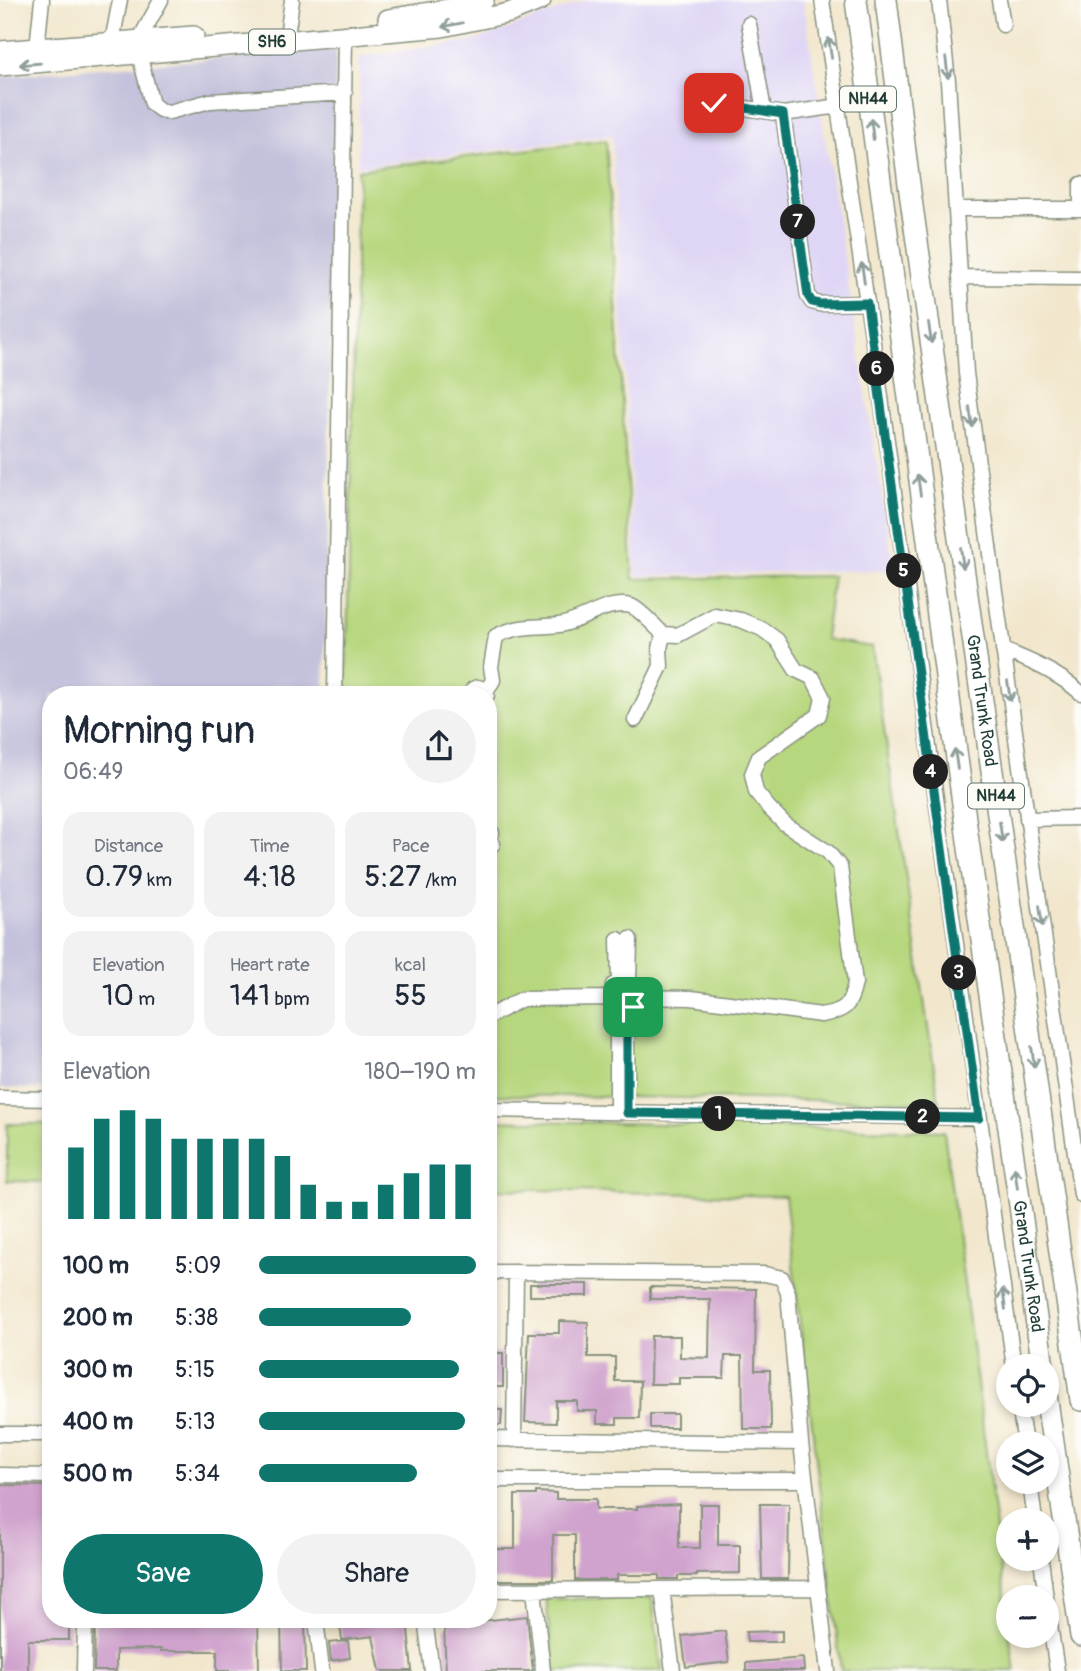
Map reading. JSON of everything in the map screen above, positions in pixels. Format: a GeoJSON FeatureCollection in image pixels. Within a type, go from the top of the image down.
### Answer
{"type":"FeatureCollection","features":[{"type":"Feature","properties":{"kind":"highway","name":"Grand Trunk Road"},"geometry":{"type":"LineString","coordinates":[[856,0],[880,197],[968,841],[1041,1354]]}},
{"type":"Feature","properties":{"kind":"highway","name":"Grand Trunk Road"},"geometry":{"type":"LineString","coordinates":[[886,0],[910,192],[1081,1400]]}},
{"type":"Feature","properties":{"kind":"highway"},"geometry":{"type":"LineString","coordinates":[[1049,1417],[1081,1636]]}},
{"type":"Feature","properties":{"kind":"main road","name":"SH6"},"geometry":{"type":"LineString","coordinates":[[0,66],[114,50],[405,17],[471,5],[484,0]]}},
{"type":"Feature","properties":{"kind":"main road","name":"SH6"},"geometry":{"type":"LineString","coordinates":[[139,47],[345,36],[442,27],[509,13],[541,0]]}},
{"type":"Feature","properties":{"kind":"main road","name":"SH6"},"geometry":{"type":"LineString","coordinates":[[0,51],[37,48],[114,50]]}},
{"type":"Feature","properties":{"kind":"street"},"geometry":{"type":"LineString","coordinates":[[37,48],[42,0]]}},
{"type":"Feature","properties":{"kind":"street"},"geometry":{"type":"LineString","coordinates":[[114,50],[120,0]]}},
{"type":"Feature","properties":{"kind":"street"},"geometry":{"type":"LineString","coordinates":[[161,0],[139,47],[152,104],[160,110],[169,112],[210,101],[345,93]]}},
{"type":"Feature","properties":{"kind":"street"},"geometry":{"type":"LineString","coordinates":[[288,29],[292,0]]}},
{"type":"Feature","properties":{"kind":"street"},"geometry":{"type":"LineString","coordinates":[[822,0],[867,303],[1012,1354]]}},
{"type":"Feature","properties":{"kind":"street"},"geometry":{"type":"LineString","coordinates":[[939,0],[948,81],[966,373],[1027,819],[1075,1109],[1081,1195]]}},
{"type":"Feature","properties":{"kind":"street"},"geometry":{"type":"LineString","coordinates":[[999,0],[1003,25]]}},
{"type":"Feature","properties":{"kind":"street"},"geometry":{"type":"LineString","coordinates":[[748,24],[764,111]]}},
{"type":"Feature","properties":{"kind":"street"},"geometry":{"type":"LineString","coordinates":[[335,686],[345,36]]}},
{"type":"Feature","properties":{"kind":"street"},"geometry":{"type":"LineString","coordinates":[[714,103],[783,114],[839,106]]}},
{"type":"Feature","properties":{"kind":"street"},"geometry":{"type":"LineString","coordinates":[[783,114],[808,296],[812,302],[820,304],[867,303]]}},
{"type":"Feature","properties":{"kind":"street"},"geometry":{"type":"LineString","coordinates":[[956,209],[1081,209],[1081,184]]}},
{"type":"Feature","properties":{"kind":"street"},"geometry":{"type":"LineString","coordinates":[[960,277],[1081,278]]}},
{"type":"Feature","properties":{"kind":"street"},"geometry":{"type":"LineString","coordinates":[[490,686],[493,680],[491,667],[496,636],[513,628],[559,625],[620,605],[634,606],[663,634],[678,635],[715,615],[741,620],[762,629],[777,640],[796,670],[813,678],[823,698],[819,715],[759,757],[752,774],[756,792],[769,808],[785,824],[828,852],[840,867],[855,983],[851,1000],[840,1012],[821,1015],[691,998],[634,997]]}},
{"type":"Feature","properties":{"kind":"street"},"geometry":{"type":"LineString","coordinates":[[635,720],[661,666],[663,634]]}},
{"type":"Feature","properties":{"kind":"street"},"geometry":{"type":"LineString","coordinates":[[1003,650],[1036,664],[1081,693]]}},
{"type":"Feature","properties":{"kind":"street"},"geometry":{"type":"LineString","coordinates":[[1027,819],[1081,818]]}},
{"type":"Feature","properties":{"kind":"street"},"geometry":{"type":"LineString","coordinates":[[624,939],[629,984],[634,986],[634,997],[633,1007],[627,1009],[622,1113],[617,1008],[613,1008],[613,985],[619,985],[624,939]]}},
{"type":"Feature","properties":{"kind":"street"},"geometry":{"type":"LineString","coordinates":[[497,1012],[522,999],[613,998]]}},
{"type":"Feature","properties":{"kind":"street"},"geometry":{"type":"LineString","coordinates":[[0,1098],[42,1099]]}},
{"type":"Feature","properties":{"kind":"street"},"geometry":{"type":"LineString","coordinates":[[497,1110],[979,1118]]}},
{"type":"Feature","properties":{"kind":"street"},"geometry":{"type":"LineString","coordinates":[[497,1272],[765,1274],[782,1278],[788,1293],[801,1443],[828,1671]]}},
{"type":"Feature","properties":{"kind":"street"},"geometry":{"type":"LineString","coordinates":[[514,1440],[516,1272]]}},
{"type":"Feature","properties":{"kind":"street"},"geometry":{"type":"LineString","coordinates":[[0,1434],[42,1434]]}},
{"type":"Feature","properties":{"kind":"street"},"geometry":{"type":"LineString","coordinates":[[497,1440],[801,1443]]}},
{"type":"Feature","properties":{"kind":"street"},"geometry":{"type":"LineString","coordinates":[[0,1475],[42,1476]]}},
{"type":"Feature","properties":{"kind":"street"},"geometry":{"type":"LineString","coordinates":[[497,1480],[805,1480]]}},
{"type":"Feature","properties":{"kind":"street"},"geometry":{"type":"LineString","coordinates":[[497,1590],[818,1588]]}},
{"type":"Feature","properties":{"kind":"street"},"geometry":{"type":"LineString","coordinates":[[662,1589],[673,1671]]}},
{"type":"Feature","properties":{"kind":"street"},"geometry":{"type":"LineString","coordinates":[[534,1590],[542,1671]]}},
{"type":"Feature","properties":{"kind":"street"},"geometry":{"type":"LineString","coordinates":[[85,1628],[85,1671]]}},
{"type":"Feature","properties":{"kind":"street"},"geometry":{"type":"LineString","coordinates":[[317,1628],[322,1671]]}},
{"type":"Feature","properties":{"kind":"street"},"geometry":{"type":"LineString","coordinates":[[426,1628],[432,1671]]}},
{"type":"Feature","properties":{"kind":"street"},"geometry":{"type":"LineString","coordinates":[[1054,1648],[1057,1671]]}},
{"type":"Feature","properties":{"kind":"shaded area"},"geometry":{"type":"Polygon","coordinates":[[[586,0],[803,0],[894,570],[636,576],[612,135],[358,167],[360,57],[477,40],[586,0]]]}},
{"type":"Feature","properties":{"kind":"shaded area"},"geometry":{"type":"Polygon","coordinates":[[[336,49],[324,686],[42,686],[42,1089],[0,1088],[0,76],[336,49]]]}},
{"type":"Feature","properties":{"kind":"green space"},"geometry":{"type":"Polygon","coordinates":[[[606,140],[633,579],[833,576],[825,639],[872,647],[939,1102],[497,1095],[497,686],[346,686],[358,170],[606,140]]]}},
{"type":"Feature","properties":{"kind":"green space"},"geometry":{"type":"Polygon","coordinates":[[[497,1120],[944,1131],[996,1528],[996,1571],[1002,1571],[1004,1585],[996,1585],[996,1648],[1012,1648],[1015,1671],[841,1671],[785,1196],[497,1189],[497,1120]]]}},
{"type":"Feature","properties":{"kind":"green space"},"geometry":{"type":"Polygon","coordinates":[[[7,1124],[42,1124],[42,1182],[7,1181],[7,1124]]]}},
{"type":"Feature","properties":{"kind":"green space"},"geometry":{"type":"Polygon","coordinates":[[[652,1598],[662,1671],[554,1671],[546,1599],[652,1598]]]}},
{"type":"Feature","properties":{"kind":"building"},"geometry":{"type":"Polygon","coordinates":[[[530,1284],[588,1284],[588,1296],[530,1296],[530,1284]]]}},
{"type":"Feature","properties":{"kind":"building"},"geometry":{"type":"Polygon","coordinates":[[[650,1287],[756,1289],[755,1370],[770,1370],[771,1429],[743,1429],[742,1356],[725,1356],[724,1378],[679,1378],[679,1384],[650,1384],[651,1336],[680,1336],[680,1357],[709,1358],[710,1299],[650,1299],[650,1287]]]}},
{"type":"Feature","properties":{"kind":"building"},"geometry":{"type":"Polygon","coordinates":[[[559,1321],[588,1322],[588,1357],[615,1357],[615,1381],[640,1381],[639,1418],[617,1418],[617,1424],[597,1424],[597,1411],[577,1411],[577,1401],[556,1401],[556,1423],[525,1422],[529,1333],[559,1333],[559,1321]]]}},
{"type":"Feature","properties":{"kind":"building"},"geometry":{"type":"Polygon","coordinates":[[[497,1353],[503,1353],[503,1387],[497,1387],[497,1353]]]}},
{"type":"Feature","properties":{"kind":"building"},"geometry":{"type":"Polygon","coordinates":[[[497,1410],[502,1410],[501,1425],[497,1425],[497,1410]]]}},
{"type":"Feature","properties":{"kind":"building"},"geometry":{"type":"Polygon","coordinates":[[[650,1414],[677,1414],[677,1428],[650,1428],[650,1414]]]}},
{"type":"Feature","properties":{"kind":"building"},"geometry":{"type":"Polygon","coordinates":[[[0,1485],[42,1486],[42,1628],[69,1628],[69,1640],[28,1640],[28,1671],[0,1671],[0,1485]]]}},
{"type":"Feature","properties":{"kind":"building"},"geometry":{"type":"Polygon","coordinates":[[[536,1492],[556,1493],[556,1499],[596,1499],[596,1509],[637,1509],[637,1506],[679,1504],[679,1548],[700,1548],[700,1504],[718,1504],[718,1545],[740,1545],[740,1573],[697,1574],[678,1576],[678,1579],[659,1579],[659,1575],[617,1575],[617,1580],[575,1580],[575,1535],[553,1535],[553,1580],[497,1580],[497,1549],[515,1549],[515,1495],[536,1495],[536,1492]]]}},
{"type":"Feature","properties":{"kind":"building"},"geometry":{"type":"Polygon","coordinates":[[[760,1504],[789,1504],[788,1579],[762,1579],[760,1504]]]}},
{"type":"Feature","properties":{"kind":"building"},"geometry":{"type":"Polygon","coordinates":[[[527,1616],[533,1671],[446,1671],[444,1628],[497,1628],[497,1619],[527,1616]]]}},
{"type":"Feature","properties":{"kind":"building"},"geometry":{"type":"Polygon","coordinates":[[[95,1628],[258,1628],[259,1671],[217,1671],[217,1651],[161,1649],[116,1650],[116,1671],[94,1671],[95,1628]]]}},
{"type":"Feature","properties":{"kind":"building"},"geometry":{"type":"Polygon","coordinates":[[[281,1628],[305,1628],[306,1671],[282,1671],[281,1628]]]}},
{"type":"Feature","properties":{"kind":"building"},"geometry":{"type":"Polygon","coordinates":[[[340,1628],[408,1628],[412,1671],[380,1671],[373,1636],[342,1640],[340,1628]]]}},
{"type":"Feature","properties":{"kind":"building"},"geometry":{"type":"Polygon","coordinates":[[[725,1631],[729,1662],[686,1667],[682,1636],[725,1631]]]}},
{"type":"Feature","properties":{"kind":"building"},"geometry":{"type":"Polygon","coordinates":[[[782,1631],[782,1642],[747,1642],[746,1632],[782,1631]]]}},
{"type":"Feature","properties":{"kind":"building"},"geometry":{"type":"Polygon","coordinates":[[[348,1641],[350,1658],[331,1661],[329,1643],[348,1641]]]}},
{"type":"Feature","properties":{"kind":"building"},"geometry":{"type":"Polygon","coordinates":[[[803,1658],[804,1671],[746,1671],[746,1663],[803,1658]]]}},
{"type":"Feature","properties":{"kind":"route"},"geometry":{"type":"LineString","coordinates":[[633,1007],[627,1009],[627,1113],[979,1118],[867,303],[820,304],[812,302],[808,296],[783,114],[714,103]]}}]}
